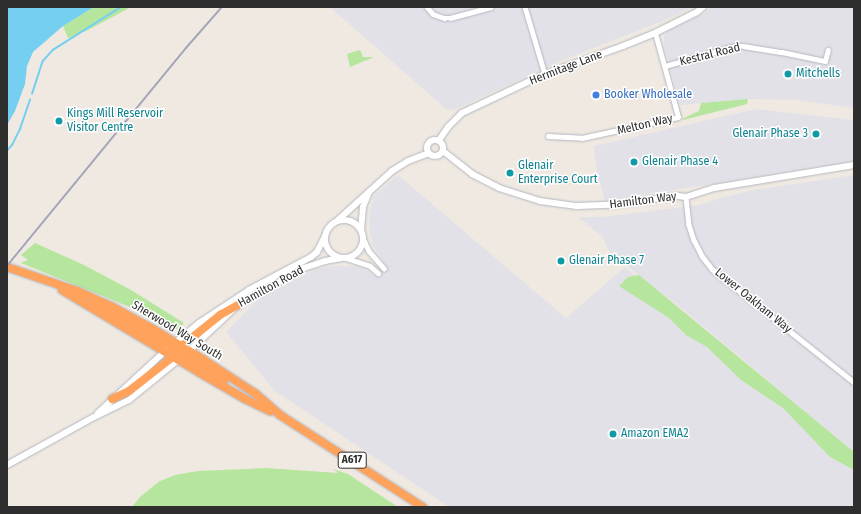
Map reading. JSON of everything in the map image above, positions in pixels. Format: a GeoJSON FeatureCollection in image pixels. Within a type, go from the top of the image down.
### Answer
{"type":"FeatureCollection","features":[{"type":"Feature","properties":{"kind":"highway","name":"Sherwood Way South"},"geometry":{"type":"LineString","coordinates":[[7,267],[52,284],[77,291],[88,301],[177,351],[246,399],[280,415],[423,507]]}},
{"type":"Feature","properties":{"kind":"highway","name":"Sherwood Way South"},"geometry":{"type":"LineString","coordinates":[[52,284],[256,394],[280,415]]}},
{"type":"Feature","properties":{"kind":"highway"},"geometry":{"type":"LineString","coordinates":[[112,399],[129,391],[220,315],[238,305]]}},
{"type":"Feature","properties":{"kind":"street"},"geometry":{"type":"LineString","coordinates":[[427,7],[433,14],[444,18],[450,18],[491,7]]}},
{"type":"Feature","properties":{"kind":"street"},"geometry":{"type":"LineString","coordinates":[[525,7],[545,74]]}},
{"type":"Feature","properties":{"kind":"street","name":"Hermitage Lane"},"geometry":{"type":"LineString","coordinates":[[439,140],[448,127],[462,113],[545,74],[616,49],[655,33],[697,12],[703,7]]}},
{"type":"Feature","properties":{"kind":"street","name":"Melton Way"},"geometry":{"type":"LineString","coordinates":[[548,136],[582,138],[678,118],[655,33]]}},
{"type":"Feature","properties":{"kind":"street","name":"Kestral Road"},"geometry":{"type":"LineString","coordinates":[[665,66],[735,46],[743,46],[825,61],[828,50]]}},
{"type":"Feature","properties":{"kind":"street"},"geometry":{"type":"LineString","coordinates":[[435,139],[439,140],[442,144],[443,150],[436,156],[429,153],[427,147],[429,142],[435,139]]}},
{"type":"Feature","properties":{"kind":"street","name":"Hamilton Way"},"geometry":{"type":"LineString","coordinates":[[443,150],[472,174],[492,185],[540,201],[577,206],[610,205],[678,196],[686,197],[714,188],[854,165]]}},
{"type":"Feature","properties":{"kind":"street","name":"Hamilton Road"},"geometry":{"type":"LineString","coordinates":[[7,465],[94,417],[129,400],[219,308],[262,282],[311,257],[317,252],[330,226],[392,171],[408,161],[429,153]]}},
{"type":"Feature","properties":{"kind":"street","name":"Hamilton Road"},"geometry":{"type":"LineString","coordinates":[[238,305],[304,268],[319,262],[354,256],[360,250],[363,238],[361,230],[363,207],[369,192]]}},
{"type":"Feature","properties":{"kind":"street","name":"Lower Oakham Way"},"geometry":{"type":"LineString","coordinates":[[686,197],[689,226],[694,240],[702,256],[714,270],[854,382]]}},
{"type":"Feature","properties":{"kind":"street"},"geometry":{"type":"LineString","coordinates":[[336,221],[344,220],[352,222],[361,230]]}},
{"type":"Feature","properties":{"kind":"street"},"geometry":{"type":"LineString","coordinates":[[325,236],[325,244],[329,251],[335,256],[370,266],[378,272]]}},
{"type":"Feature","properties":{"kind":"street"},"geometry":{"type":"LineString","coordinates":[[363,238],[369,252],[384,268]]}},
{"type":"Feature","properties":{"kind":"street","name":"Hamilton Road"},"geometry":{"type":"LineString","coordinates":[[94,417],[112,399]]}},
{"type":"Feature","properties":{"kind":"shaded area"},"geometry":{"type":"Polygon","coordinates":[[[330,7],[692,7],[663,21],[560,61],[454,110],[446,109],[330,7]]]}},
{"type":"Feature","properties":{"kind":"shaded area"},"geometry":{"type":"Polygon","coordinates":[[[712,7],[854,7],[854,108],[797,100],[748,99],[680,105],[664,45],[664,36],[667,31],[705,13],[712,7]]]}},
{"type":"Feature","properties":{"kind":"shaded area"},"geometry":{"type":"Polygon","coordinates":[[[756,109],[854,120],[854,161],[605,201],[597,173],[594,146],[756,109]]]}},
{"type":"Feature","properties":{"kind":"shaded area"},"geometry":{"type":"Polygon","coordinates":[[[398,175],[566,318],[625,267],[854,456],[854,507],[449,507],[275,391],[226,332],[258,299],[316,269],[334,266],[352,266],[364,269],[375,276],[386,265],[373,246],[370,234],[369,215],[374,196],[398,175]]]}},
{"type":"Feature","properties":{"kind":"shaded area"},"geometry":{"type":"Polygon","coordinates":[[[854,175],[854,452],[681,308],[624,264],[609,251],[602,236],[578,217],[601,217],[700,205],[753,190],[854,175]]]}},
{"type":"Feature","properties":{"kind":"green space"},"geometry":{"type":"Polygon","coordinates":[[[94,7],[131,7],[88,30],[68,38],[63,26],[94,7]]]}},
{"type":"Feature","properties":{"kind":"green space"},"geometry":{"type":"Polygon","coordinates":[[[360,50],[363,57],[374,57],[350,67],[347,54],[360,50]]]}},
{"type":"Feature","properties":{"kind":"green space"},"geometry":{"type":"Polygon","coordinates":[[[748,99],[747,104],[682,119],[699,111],[701,103],[748,99]]]}},
{"type":"Feature","properties":{"kind":"green space"},"geometry":{"type":"Polygon","coordinates":[[[35,243],[84,265],[131,290],[184,323],[178,329],[168,327],[147,314],[21,263],[28,260],[21,255],[35,243]]]}},
{"type":"Feature","properties":{"kind":"green space"},"geometry":{"type":"Polygon","coordinates":[[[639,275],[854,452],[854,470],[830,457],[783,408],[741,380],[707,347],[686,335],[669,318],[619,286],[628,277],[639,275]]]}},
{"type":"Feature","properties":{"kind":"green space"},"geometry":{"type":"Polygon","coordinates":[[[266,468],[338,473],[333,469],[348,474],[398,507],[132,507],[141,496],[160,481],[175,475],[198,471],[266,468]]]}},
{"type":"Feature","properties":{"kind":"water"},"geometry":{"type":"Polygon","coordinates":[[[7,7],[94,7],[63,26],[33,52],[27,66],[25,84],[15,111],[7,125],[7,7]]]}},
{"type":"Feature","properties":{"kind":"waterway"},"geometry":{"type":"LineString","coordinates":[[32,94],[43,61],[53,50],[121,7]]}},
{"type":"Feature","properties":{"kind":"waterway"},"geometry":{"type":"LineString","coordinates":[[7,151],[12,145],[20,129],[30,100]]}},
{"type":"Feature","properties":{"kind":"railway"},"geometry":{"type":"LineString","coordinates":[[7,266],[186,48],[222,7]]}},
{"type":"Feature","properties":{"kind":"place","name":"Mitchells"},"geometry":{"type":"Point","coordinates":[788,74]}},
{"type":"Feature","properties":{"kind":"place","name":"Booker Wholesale"},"geometry":{"type":"Point","coordinates":[596,95]}},
{"type":"Feature","properties":{"kind":"place","name":"Kings Mill Reservoir Visitor Centre"},"geometry":{"type":"Point","coordinates":[59,121]}},
{"type":"Feature","properties":{"kind":"place","name":"Glenair Phase 3"},"geometry":{"type":"Point","coordinates":[816,134]}},
{"type":"Feature","properties":{"kind":"place","name":"Glenair Phase 4"},"geometry":{"type":"Point","coordinates":[634,162]}},
{"type":"Feature","properties":{"kind":"place","name":"Glenair Enterprise Court"},"geometry":{"type":"Point","coordinates":[510,173]}},
{"type":"Feature","properties":{"kind":"place","name":"Glenair Phase 7"},"geometry":{"type":"Point","coordinates":[561,261]}},
{"type":"Feature","properties":{"kind":"place","name":"Amazon EMA2"},"geometry":{"type":"Point","coordinates":[613,434]}}]}
